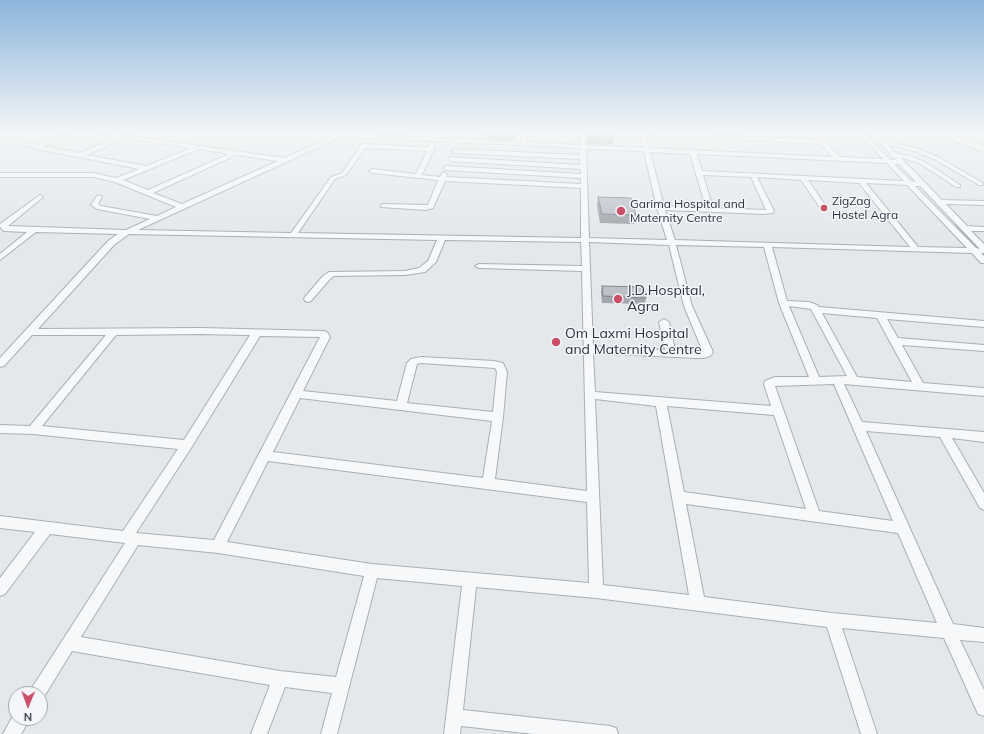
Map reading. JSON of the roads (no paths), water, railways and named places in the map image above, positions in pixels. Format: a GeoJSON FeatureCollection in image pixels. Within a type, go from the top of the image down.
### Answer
{"type":"FeatureCollection","features":[{"type":"Feature","properties":{"kind":"street"},"geometry":{"type":"LineString","coordinates":[[147,193],[204,167]]}},
{"type":"Feature","properties":{"kind":"street"},"geometry":{"type":"LineString","coordinates":[[0,364],[111,243],[127,232],[156,218],[269,167]]}},
{"type":"Feature","properties":{"kind":"street"},"geometry":{"type":"LineString","coordinates":[[292,236],[333,178],[344,174],[349,167]]}},
{"type":"Feature","properties":{"kind":"street"},"geometry":{"type":"LineString","coordinates":[[418,177],[423,167]]}},
{"type":"Feature","properties":{"kind":"street"},"geometry":{"type":"LineString","coordinates":[[535,167],[584,172]]}},
{"type":"Feature","properties":{"kind":"street"},"geometry":{"type":"LineString","coordinates":[[555,167],[584,172]]}},
{"type":"Feature","properties":{"kind":"street"},"geometry":{"type":"LineString","coordinates":[[584,167],[596,592]]}},
{"type":"Feature","properties":{"kind":"street"},"geometry":{"type":"LineString","coordinates":[[589,350],[704,355],[708,352],[688,306],[651,167]]}},
{"type":"Feature","properties":{"kind":"street"},"geometry":{"type":"LineString","coordinates":[[697,167],[710,210]]}},
{"type":"Feature","properties":{"kind":"street"},"geometry":{"type":"LineString","coordinates":[[900,167],[980,250]]}},
{"type":"Feature","properties":{"kind":"street"},"geometry":{"type":"LineString","coordinates":[[900,167],[915,184],[939,202],[965,228],[980,250],[984,261]]}},
{"type":"Feature","properties":{"kind":"street"},"geometry":{"type":"LineString","coordinates":[[929,167],[958,186]]}},
{"type":"Feature","properties":{"kind":"street"},"geometry":{"type":"LineString","coordinates":[[952,167],[981,184]]}},
{"type":"Feature","properties":{"kind":"street"},"geometry":{"type":"LineString","coordinates":[[117,180],[145,168]]}},
{"type":"Feature","properties":{"kind":"street"},"geometry":{"type":"LineString","coordinates":[[383,206],[431,207],[446,168],[584,172]]}},
{"type":"Feature","properties":{"kind":"street"},"geometry":{"type":"LineString","coordinates":[[372,171],[443,179],[584,172]]}},
{"type":"Feature","properties":{"kind":"street"},"geometry":{"type":"LineString","coordinates":[[699,173],[803,177],[915,184]]}},
{"type":"Feature","properties":{"kind":"street"},"geometry":{"type":"LineString","coordinates":[[0,175],[93,175],[117,180],[182,207]]}},
{"type":"Feature","properties":{"kind":"street"},"geometry":{"type":"LineString","coordinates":[[661,208],[770,211],[753,175]]}},
{"type":"Feature","properties":{"kind":"street"},"geometry":{"type":"LineString","coordinates":[[803,177],[823,208]]}},
{"type":"Feature","properties":{"kind":"street"},"geometry":{"type":"LineString","coordinates":[[860,181],[916,249]]}},
{"type":"Feature","properties":{"kind":"street"},"geometry":{"type":"LineString","coordinates":[[2,228],[40,197]]}},
{"type":"Feature","properties":{"kind":"street"},"geometry":{"type":"LineString","coordinates":[[99,197],[94,203],[96,206],[156,218]]}},
{"type":"Feature","properties":{"kind":"street"},"geometry":{"type":"LineString","coordinates":[[939,202],[984,203]]}},
{"type":"Feature","properties":{"kind":"street"},"geometry":{"type":"LineString","coordinates":[[2,228],[292,236],[585,240],[768,246],[980,250]]}},
{"type":"Feature","properties":{"kind":"street"},"geometry":{"type":"LineString","coordinates":[[965,228],[984,229]]}},
{"type":"Feature","properties":{"kind":"street"},"geometry":{"type":"LineString","coordinates":[[0,258],[35,229]]}},
{"type":"Feature","properties":{"kind":"street"},"geometry":{"type":"LineString","coordinates":[[308,299],[326,278],[332,274],[406,273],[422,270],[432,262],[442,238]]}},
{"type":"Feature","properties":{"kind":"street"},"geometry":{"type":"LineString","coordinates":[[768,246],[783,303],[815,380]]}},
{"type":"Feature","properties":{"kind":"street"},"geometry":{"type":"LineString","coordinates":[[478,266],[586,269]]}},
{"type":"Feature","properties":{"kind":"street"},"geometry":{"type":"LineString","coordinates":[[783,303],[809,305],[815,310],[854,380]]}},
{"type":"Feature","properties":{"kind":"street"},"geometry":{"type":"LineString","coordinates":[[815,310],[984,324]]}},
{"type":"Feature","properties":{"kind":"street"},"geometry":{"type":"LineString","coordinates":[[880,315],[920,386]]}},
{"type":"Feature","properties":{"kind":"street"},"geometry":{"type":"LineString","coordinates":[[664,322],[671,354]]}},
{"type":"Feature","properties":{"kind":"street"},"geometry":{"type":"LineString","coordinates":[[30,332],[114,331],[324,334],[324,340],[218,547]]}},
{"type":"Feature","properties":{"kind":"street"},"geometry":{"type":"LineString","coordinates":[[33,430],[114,331]]}},
{"type":"Feature","properties":{"kind":"street"},"geometry":{"type":"LineString","coordinates":[[41,686],[69,643],[186,445],[257,332]]}},
{"type":"Feature","properties":{"kind":"street"},"geometry":{"type":"LineString","coordinates":[[895,341],[984,348]]}},
{"type":"Feature","properties":{"kind":"street"},"geometry":{"type":"LineString","coordinates":[[401,406],[412,363],[417,359],[498,365],[502,372],[498,417],[488,484]]}},
{"type":"Feature","properties":{"kind":"street"},"geometry":{"type":"LineString","coordinates":[[815,517],[769,384],[771,382],[854,380],[984,392]]}},
{"type":"Feature","properties":{"kind":"street"},"geometry":{"type":"LineString","coordinates":[[838,381],[948,631],[984,708]]}},
{"type":"Feature","properties":{"kind":"street"},"geometry":{"type":"LineString","coordinates":[[297,394],[498,417]]}},
{"type":"Feature","properties":{"kind":"street"},"geometry":{"type":"LineString","coordinates":[[590,396],[778,411]]}},
{"type":"Feature","properties":{"kind":"street"},"geometry":{"type":"LineString","coordinates":[[661,402],[698,603]]}},
{"type":"Feature","properties":{"kind":"street"},"geometry":{"type":"LineString","coordinates":[[858,426],[984,437]]}},
{"type":"Feature","properties":{"kind":"street"},"geometry":{"type":"LineString","coordinates":[[0,429],[33,430],[186,445]]}},
{"type":"Feature","properties":{"kind":"street"},"geometry":{"type":"LineString","coordinates":[[943,433],[984,504]]}},
{"type":"Feature","properties":{"kind":"street"},"geometry":{"type":"LineString","coordinates":[[265,456],[594,497]]}},
{"type":"Feature","properties":{"kind":"street"},"geometry":{"type":"LineString","coordinates":[[678,497],[903,528]]}},
{"type":"Feature","properties":{"kind":"street"},"geometry":{"type":"LineString","coordinates":[[0,522],[218,547],[372,571],[596,592],[832,620],[984,635]]}},
{"type":"Feature","properties":{"kind":"street"},"geometry":{"type":"LineString","coordinates":[[0,589],[47,527]]}},
{"type":"Feature","properties":{"kind":"street"},"geometry":{"type":"LineString","coordinates":[[329,734],[372,571]]}},
{"type":"Feature","properties":{"kind":"street"},"geometry":{"type":"LineString","coordinates":[[452,734],[470,581]]}},
{"type":"Feature","properties":{"kind":"street"},"geometry":{"type":"LineString","coordinates":[[832,620],[869,734]]}},
{"type":"Feature","properties":{"kind":"street"},"geometry":{"type":"LineString","coordinates":[[69,643],[280,679],[342,686]]}},
{"type":"Feature","properties":{"kind":"street"},"geometry":{"type":"LineString","coordinates":[[259,734],[280,679]]}},
{"type":"Feature","properties":{"kind":"street"},"geometry":{"type":"LineString","coordinates":[[455,717],[607,734]]}},
{"type":"Feature","properties":{"kind":"waterway"},"geometry":{"type":"LineString","coordinates":[[956,224],[960,229]]}},
{"type":"Feature","properties":{"kind":"waterway"},"geometry":{"type":"LineString","coordinates":[[959,228],[984,254]]}},
{"type":"Feature","properties":{"kind":"place","name":"ZigZag Hostel Agra"},"geometry":{"type":"Point","coordinates":[824,208]}},
{"type":"Feature","properties":{"kind":"place","name":"Garima Hospital and Maternity Centre"},"geometry":{"type":"Point","coordinates":[621,211]}},
{"type":"Feature","properties":{"kind":"place","name":"J.D.Hospital, Agra"},"geometry":{"type":"Point","coordinates":[618,299]}},
{"type":"Feature","properties":{"kind":"place","name":"Om Laxmi Hospital and Maternity Centre"},"geometry":{"type":"Point","coordinates":[556,342]}}]}
